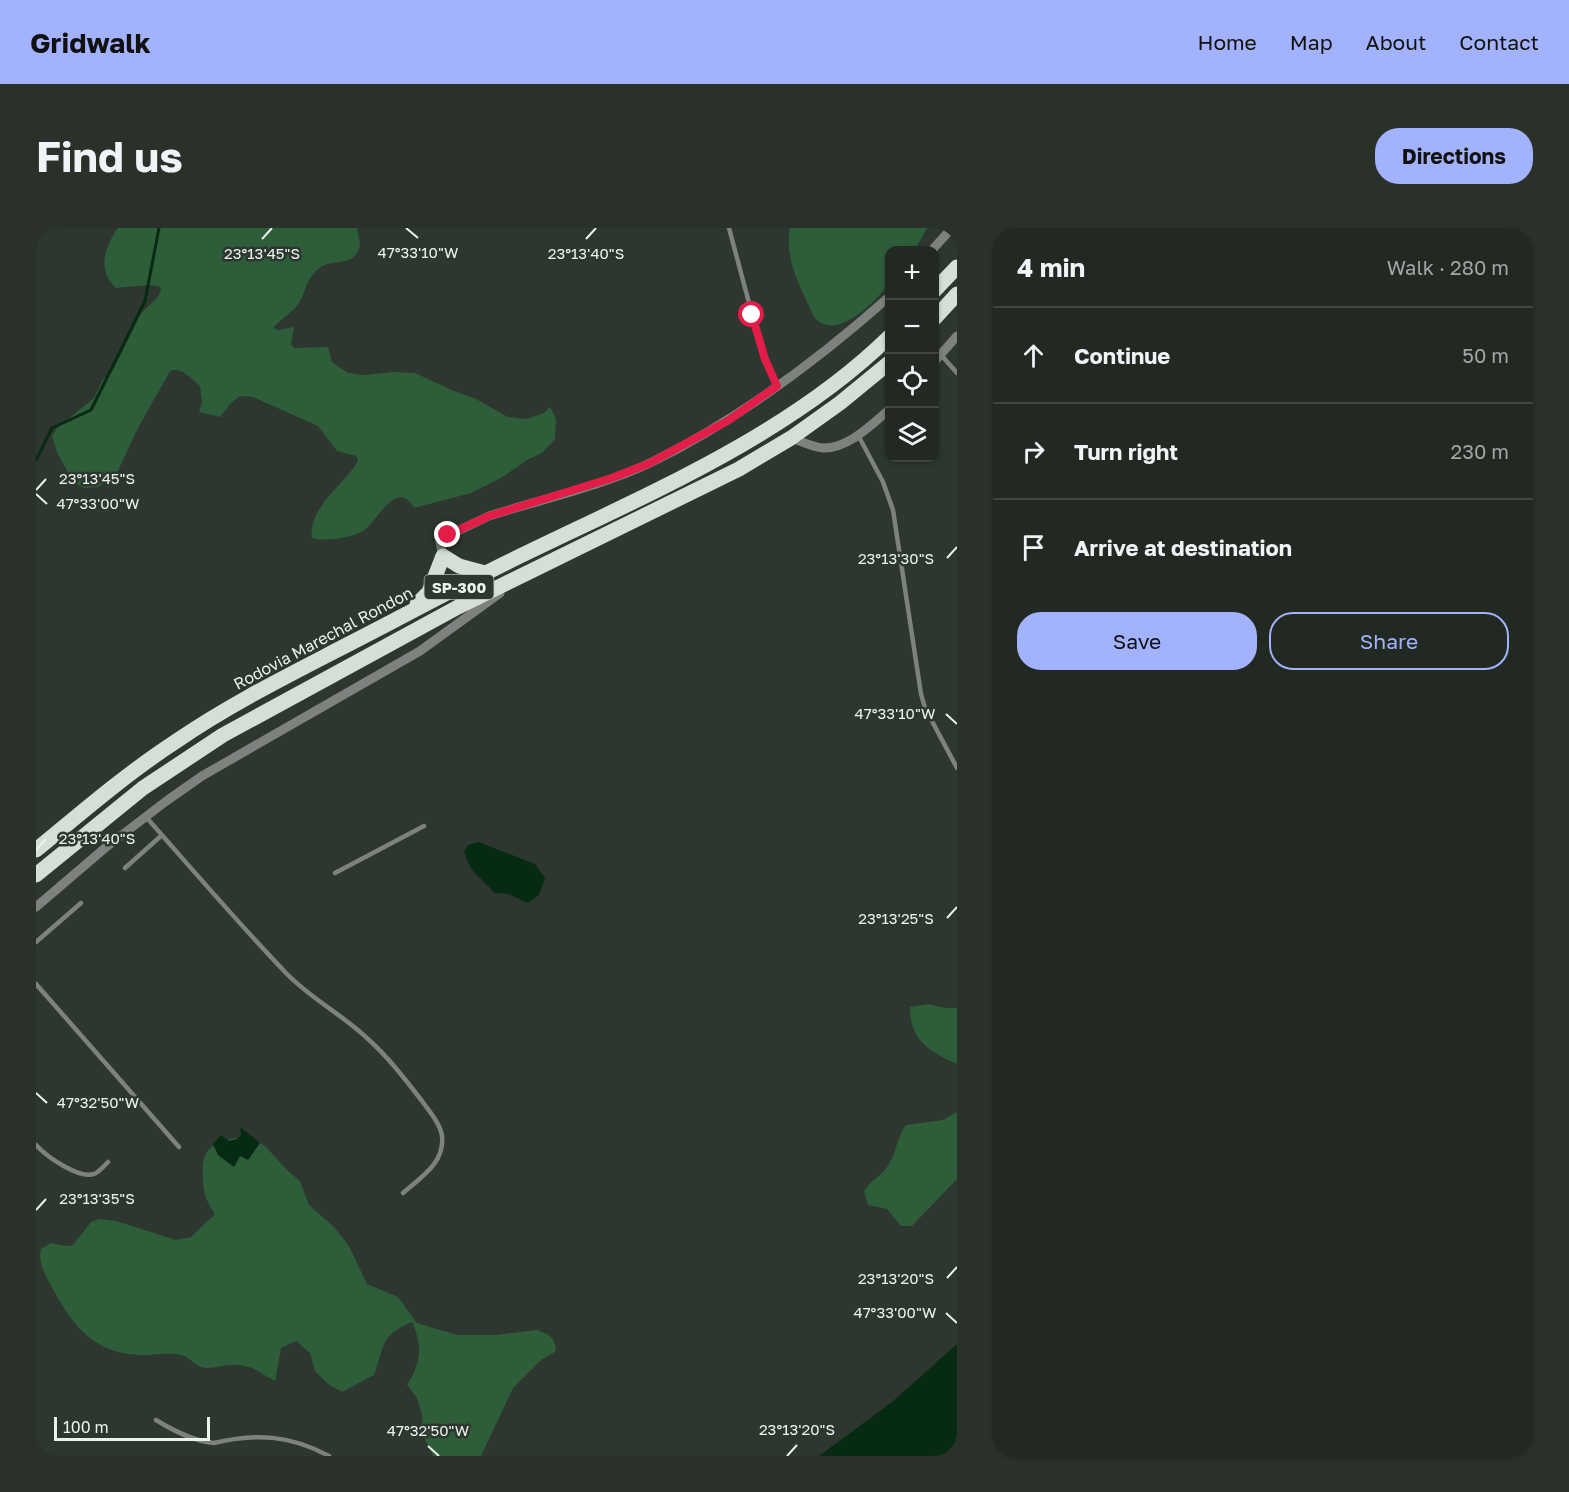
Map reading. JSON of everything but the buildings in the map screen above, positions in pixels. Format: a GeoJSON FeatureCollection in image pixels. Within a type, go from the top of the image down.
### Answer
{"type":"FeatureCollection","features":[{"type":"Feature","properties":{"kind":"highway"},"geometry":{"type":"LineString","coordinates":[[939,286],[957,267]]}},
{"type":"Feature","properties":{"kind":"highway"},"geometry":{"type":"LineString","coordinates":[[939,313],[957,294]]}},
{"type":"Feature","properties":{"kind":"highway","name":"Rodovia Marechal Rondon"},"geometry":{"type":"LineString","coordinates":[[36,850],[133,772],[183,736],[294,673],[485,573],[731,452],[828,389],[885,340]]}},
{"type":"Feature","properties":{"kind":"highway","name":"SP-300"},"geometry":{"type":"LineString","coordinates":[[36,874],[143,788],[223,735],[401,637],[526,573],[721,479],[791,438],[840,403],[885,366]]}},
{"type":"Feature","properties":{"kind":"highway"},"geometry":{"type":"LineString","coordinates":[[406,615],[429,591],[443,556],[459,566],[485,573]]}},
{"type":"Feature","properties":{"kind":"street"},"geometry":{"type":"LineString","coordinates":[[936,246],[952,228]]}},
{"type":"Feature","properties":{"kind":"street"},"geometry":{"type":"LineString","coordinates":[[443,556],[440,542],[448,535],[489,516],[612,478],[650,463],[729,420],[851,331],[886,300]]}},
{"type":"Feature","properties":{"kind":"street"},"geometry":{"type":"LineString","coordinates":[[939,357],[957,336]]}},
{"type":"Feature","properties":{"kind":"street"},"geometry":{"type":"LineString","coordinates":[[791,438],[824,448],[836,446],[858,435],[885,413]]}},
{"type":"Feature","properties":{"kind":"street"},"geometry":{"type":"LineString","coordinates":[[36,907],[105,848],[202,777],[420,651],[526,573]]}},
{"type":"Feature","properties":{"kind":"lane"},"geometry":{"type":"LineString","coordinates":[[729,228],[765,359],[777,386]]}},
{"type":"Feature","properties":{"kind":"lane"},"geometry":{"type":"LineString","coordinates":[[939,359],[957,374]]}},
{"type":"Feature","properties":{"kind":"lane"},"geometry":{"type":"LineString","coordinates":[[858,435],[883,482],[893,510],[925,708],[957,768]]}},
{"type":"Feature","properties":{"kind":"lane"},"geometry":{"type":"LineString","coordinates":[[146,817],[288,975],[319,1002],[367,1037],[388,1058],[437,1122],[442,1135],[441,1151],[436,1164],[403,1193]]}},
{"type":"Feature","properties":{"kind":"lane"},"geometry":{"type":"LineString","coordinates":[[335,873],[424,826]]}},
{"type":"Feature","properties":{"kind":"lane"},"geometry":{"type":"LineString","coordinates":[[125,868],[162,835]]}},
{"type":"Feature","properties":{"kind":"lane"},"geometry":{"type":"LineString","coordinates":[[36,942],[81,903]]}},
{"type":"Feature","properties":{"kind":"lane"},"geometry":{"type":"LineString","coordinates":[[36,984],[179,1147]]}},
{"type":"Feature","properties":{"kind":"lane"},"geometry":{"type":"LineString","coordinates":[[36,1145],[52,1159],[91,1175],[108,1162]]}},
{"type":"Feature","properties":{"kind":"lane"},"geometry":{"type":"LineString","coordinates":[[156,1420],[172,1430],[206,1442],[214,1443],[263,1436],[288,1439],[330,1456]]}},
{"type":"Feature","properties":{"kind":"shaded area"},"geometry":{"type":"Polygon","coordinates":[[[118,228],[357,228],[360,245],[355,256],[346,261],[321,267],[315,272],[297,306],[273,328],[278,330],[294,327],[291,344],[294,348],[328,347],[332,362],[348,373],[363,375],[393,372],[415,373],[476,399],[508,417],[526,419],[544,413],[550,407],[556,419],[555,439],[542,453],[471,493],[414,508],[408,500],[401,497],[394,499],[363,531],[338,539],[317,539],[312,538],[312,527],[316,516],[321,506],[358,461],[356,456],[337,451],[318,426],[253,397],[240,396],[220,417],[199,412],[202,402],[200,386],[186,374],[174,370],[170,371],[138,428],[116,475],[98,487],[84,488],[73,482],[57,452],[52,436],[57,428],[94,398],[102,381],[114,368],[141,313],[158,297],[161,290],[159,286],[150,285],[116,288],[110,281],[106,274],[106,251],[118,228]]]}},
{"type":"Feature","properties":{"kind":"shaded area"},"geometry":{"type":"Polygon","coordinates":[[[790,228],[927,228],[917,246],[885,246],[885,288],[854,317],[844,323],[833,325],[823,324],[814,317],[792,263],[790,228]]]}},
{"type":"Feature","properties":{"kind":"shaded area"},"geometry":{"type":"Polygon","coordinates":[[[478,842],[535,864],[545,878],[539,895],[528,903],[508,894],[495,893],[471,869],[464,852],[468,845],[478,842]]]}},
{"type":"Feature","properties":{"kind":"shaded area"},"geometry":{"type":"Polygon","coordinates":[[[928,1004],[957,1008],[957,1064],[930,1049],[917,1037],[913,1028],[910,1007],[928,1004]]]}},
{"type":"Feature","properties":{"kind":"shaded area"},"geometry":{"type":"Polygon","coordinates":[[[957,1112],[957,1179],[912,1226],[901,1226],[887,1209],[868,1205],[864,1191],[888,1166],[906,1125],[943,1120],[957,1112]]]}},
{"type":"Feature","properties":{"kind":"shaded area"},"geometry":{"type":"Polygon","coordinates":[[[240,1127],[260,1143],[248,1160],[240,1156],[234,1167],[218,1155],[213,1144],[221,1135],[229,1141],[237,1139],[241,1135],[240,1127]]]}},
{"type":"Feature","properties":{"kind":"shaded area"},"geometry":{"type":"Polygon","coordinates":[[[243,1137],[254,1139],[265,1146],[300,1181],[309,1205],[334,1227],[349,1246],[367,1284],[398,1297],[417,1323],[457,1335],[495,1335],[537,1330],[553,1339],[555,1352],[541,1360],[513,1388],[481,1456],[433,1456],[422,1433],[422,1415],[417,1398],[407,1385],[418,1362],[419,1354],[418,1339],[412,1322],[388,1337],[374,1375],[342,1392],[328,1384],[315,1371],[310,1353],[296,1341],[281,1348],[275,1381],[243,1365],[206,1368],[178,1354],[141,1355],[111,1350],[88,1337],[78,1327],[43,1270],[40,1260],[41,1249],[51,1243],[73,1245],[91,1222],[99,1219],[116,1221],[176,1240],[191,1237],[215,1214],[204,1189],[203,1168],[207,1152],[211,1147],[224,1141],[243,1137]]]}},
{"type":"Feature","properties":{"kind":"shaded area"},"geometry":{"type":"Polygon","coordinates":[[[957,1344],[957,1456],[819,1456],[892,1402],[957,1344]]]}},
{"type":"Feature","properties":{"kind":"waterway"},"geometry":{"type":"LineString","coordinates":[[36,460],[52,428],[91,410],[145,301],[159,228]]}},
{"type":"Feature","properties":{"kind":"route"},"geometry":{"type":"LineString","coordinates":[[448,535],[489,516],[612,478],[650,463],[729,420],[777,386],[765,359],[752,315]]}}]}
